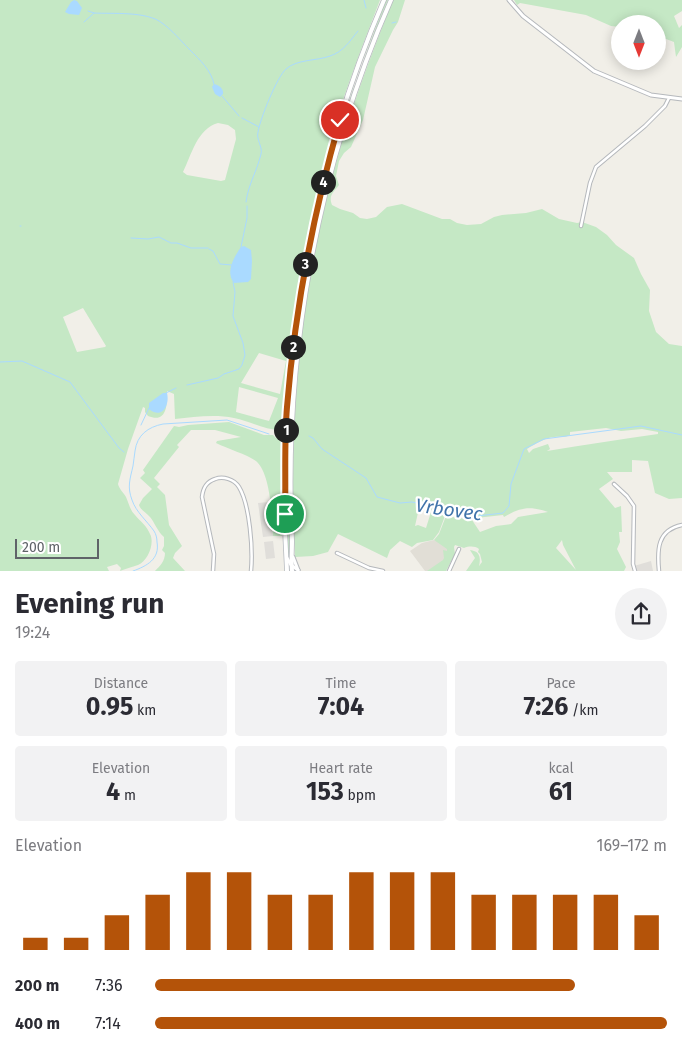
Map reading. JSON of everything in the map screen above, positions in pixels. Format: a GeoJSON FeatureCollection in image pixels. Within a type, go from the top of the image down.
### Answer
{"type":"FeatureCollection","features":[{"type":"Feature","properties":{"kind":"main road"},"geometry":{"type":"LineString","coordinates":[[287,571],[286,427],[294,338],[306,258],[326,168],[356,73],[384,0]]}},
{"type":"Feature","properties":{"kind":"main road"},"geometry":{"type":"LineString","coordinates":[[292,571],[290,513],[291,443],[300,338],[312,259],[323,205],[346,121],[361,74],[391,0]]}},
{"type":"Feature","properties":{"kind":"main road"},"geometry":{"type":"LineString","coordinates":[[356,73],[361,74]]}},
{"type":"Feature","properties":{"kind":"street"},"geometry":{"type":"LineString","coordinates":[[509,0],[523,16],[590,69],[646,93],[682,99]]}},
{"type":"Feature","properties":{"kind":"street"},"geometry":{"type":"LineString","coordinates":[[581,226],[596,166],[645,126],[665,106],[669,98]]}},
{"type":"Feature","properties":{"kind":"street"},"geometry":{"type":"LineString","coordinates":[[213,571],[214,554],[202,497],[208,482],[216,478],[227,478],[238,486],[246,507],[251,534],[251,571]]}},
{"type":"Feature","properties":{"kind":"street"},"geometry":{"type":"LineString","coordinates":[[614,484],[627,496],[634,506],[633,564],[635,571]]}},
{"type":"Feature","properties":{"kind":"street"},"geometry":{"type":"LineString","coordinates":[[659,571],[658,556],[661,538],[668,530],[682,525]]}},
{"type":"Feature","properties":{"kind":"street"},"geometry":{"type":"LineString","coordinates":[[449,571],[459,549]]}},
{"type":"Feature","properties":{"kind":"street"},"geometry":{"type":"LineString","coordinates":[[337,552],[369,568],[383,571]]}},
{"type":"Feature","properties":{"kind":"street"},"geometry":{"type":"LineString","coordinates":[[286,557],[298,571]]}},
{"type":"Feature","properties":{"kind":"street"},"geometry":{"type":"LineString","coordinates":[[293,557],[298,571]]}},
{"type":"Feature","properties":{"kind":"shaded area"},"geometry":{"type":"Polygon","coordinates":[[[269,502],[273,536],[263,537],[258,503],[269,502]]]}},
{"type":"Feature","properties":{"kind":"shaded area"},"geometry":{"type":"Polygon","coordinates":[[[434,540],[454,547],[445,571],[425,571],[410,551],[422,543],[434,540]]]}},
{"type":"Feature","properties":{"kind":"shaded area"},"geometry":{"type":"Polygon","coordinates":[[[273,541],[275,558],[266,559],[264,542],[273,541]]]}},
{"type":"Feature","properties":{"kind":"shaded area"},"geometry":{"type":"Polygon","coordinates":[[[651,561],[653,571],[635,571],[634,566],[651,561]]]}},
{"type":"Feature","properties":{"kind":"green space"},"geometry":{"type":"Polygon","coordinates":[[[0,0],[380,0],[339,112],[315,203],[294,316],[283,430],[270,429],[240,419],[219,416],[175,419],[174,394],[167,391],[167,401],[163,415],[155,418],[148,416],[143,407],[118,484],[132,511],[147,528],[151,538],[151,547],[145,560],[138,565],[120,571],[121,568],[117,564],[107,567],[109,571],[0,571],[0,0]],[[218,123],[211,126],[200,136],[183,172],[187,175],[221,181],[225,180],[236,139],[235,130],[228,125],[218,123]],[[83,308],[63,317],[77,352],[106,346],[83,308]],[[259,353],[241,383],[280,394],[286,361],[259,353]],[[239,387],[236,412],[269,421],[278,398],[239,387]]]}},
{"type":"Feature","properties":{"kind":"green space"},"geometry":{"type":"Polygon","coordinates":[[[386,0],[388,0],[362,64],[386,0]]]}},
{"type":"Feature","properties":{"kind":"green space"},"geometry":{"type":"Polygon","coordinates":[[[393,0],[405,0],[398,22],[375,67],[363,120],[351,147],[339,161],[336,176],[339,185],[331,196],[332,205],[353,213],[360,218],[367,219],[376,217],[387,207],[402,204],[442,219],[450,219],[467,225],[481,224],[502,215],[526,213],[542,209],[559,219],[577,223],[582,222],[596,227],[634,258],[650,290],[649,311],[656,332],[669,344],[682,346],[682,498],[669,499],[655,493],[648,461],[632,460],[632,472],[607,472],[613,479],[599,489],[615,508],[621,506],[622,532],[619,532],[620,542],[617,549],[626,567],[624,571],[466,571],[475,558],[470,550],[479,555],[479,566],[482,562],[478,552],[479,549],[455,545],[455,554],[446,571],[427,571],[443,560],[443,550],[447,551],[447,549],[434,540],[439,534],[446,516],[472,520],[480,532],[496,526],[511,524],[518,517],[548,512],[531,508],[521,509],[504,517],[503,515],[476,518],[419,508],[415,526],[418,525],[426,528],[431,512],[445,516],[439,532],[433,540],[417,543],[412,547],[400,541],[390,550],[387,558],[338,534],[328,552],[313,556],[295,557],[293,459],[295,409],[305,311],[313,263],[323,215],[347,125],[393,0]],[[606,428],[570,432],[568,436],[547,439],[527,449],[529,453],[533,449],[548,444],[550,449],[547,451],[658,434],[658,432],[642,429],[621,431],[606,428]],[[562,540],[556,548],[576,570],[563,545],[562,540]]]}},
{"type":"Feature","properties":{"kind":"green space"},"geometry":{"type":"Polygon","coordinates":[[[514,0],[682,0],[682,11],[674,16],[679,28],[682,25],[682,47],[676,57],[674,42],[666,39],[666,15],[611,15],[611,26],[586,15],[520,3],[517,5],[514,0]]]}},
{"type":"Feature","properties":{"kind":"green space"},"geometry":{"type":"Polygon","coordinates":[[[355,83],[321,205],[319,206],[335,144],[355,83]]]}},
{"type":"Feature","properties":{"kind":"green space"},"geometry":{"type":"Polygon","coordinates":[[[318,214],[306,277],[292,377],[305,277],[318,214]]]}},
{"type":"Feature","properties":{"kind":"green space"},"geometry":{"type":"Polygon","coordinates":[[[291,382],[293,382],[289,456],[290,556],[288,556],[287,473],[291,382]]]}},
{"type":"Feature","properties":{"kind":"green space"},"geometry":{"type":"Polygon","coordinates":[[[229,422],[264,435],[273,435],[276,438],[282,439],[282,536],[273,536],[270,496],[261,467],[252,458],[216,443],[217,441],[241,437],[215,430],[191,430],[177,445],[179,447],[154,478],[160,484],[157,487],[165,495],[169,525],[182,546],[173,558],[185,571],[155,571],[164,558],[165,553],[162,550],[164,537],[139,505],[152,489],[140,478],[145,473],[143,470],[174,426],[229,422]]]}},
{"type":"Feature","properties":{"kind":"water"},"geometry":{"type":"Polygon","coordinates":[[[74,0],[82,8],[79,15],[65,12],[74,0]]]}},
{"type":"Feature","properties":{"kind":"water"},"geometry":{"type":"Polygon","coordinates":[[[214,84],[223,90],[223,94],[220,97],[215,94],[212,87],[214,84]]]}},
{"type":"Feature","properties":{"kind":"water"},"geometry":{"type":"Polygon","coordinates":[[[244,246],[251,250],[251,279],[248,282],[234,283],[231,279],[230,269],[238,251],[244,246]]]}},
{"type":"Feature","properties":{"kind":"water"},"geometry":{"type":"Polygon","coordinates":[[[163,393],[167,393],[168,398],[164,410],[158,413],[149,409],[149,403],[163,393]]]}},
{"type":"Feature","properties":{"kind":"waterway"},"geometry":{"type":"LineString","coordinates":[[364,0],[366,8]]}},
{"type":"Feature","properties":{"kind":"waterway"},"geometry":{"type":"LineString","coordinates":[[88,11],[94,13]]}},
{"type":"Feature","properties":{"kind":"waterway"},"geometry":{"type":"LineString","coordinates":[[84,22],[94,13],[119,13],[156,19],[169,29],[201,61],[208,70],[214,84]]}},
{"type":"Feature","properties":{"kind":"waterway"},"geometry":{"type":"LineString","coordinates":[[392,23],[396,22]]}},
{"type":"Feature","properties":{"kind":"waterway"},"geometry":{"type":"LineString","coordinates":[[246,202],[261,154],[258,135],[259,126],[265,108],[282,73],[296,63],[325,58],[339,52],[358,31]]}},
{"type":"Feature","properties":{"kind":"waterway"},"geometry":{"type":"LineString","coordinates":[[222,96],[239,116]]}},
{"type":"Feature","properties":{"kind":"waterway"},"geometry":{"type":"LineString","coordinates":[[242,118],[259,127]]}},
{"type":"Feature","properties":{"kind":"waterway"},"geometry":{"type":"LineString","coordinates":[[241,247],[247,218],[247,206]]}},
{"type":"Feature","properties":{"kind":"waterway"},"geometry":{"type":"LineString","coordinates":[[131,238],[148,239],[159,237],[171,243],[191,248],[208,248]]}},
{"type":"Feature","properties":{"kind":"waterway"},"geometry":{"type":"LineString","coordinates":[[209,249],[213,251],[220,264],[232,265]]}},
{"type":"Feature","properties":{"kind":"waterway"},"geometry":{"type":"LineString","coordinates":[[187,385],[218,378],[239,369],[242,365],[245,355],[243,343],[233,316],[235,292],[233,282]]}},
{"type":"Feature","properties":{"kind":"waterway"},"geometry":{"type":"LineString","coordinates":[[0,362],[22,361],[70,382],[119,448],[124,452]]}},
{"type":"Feature","properties":{"kind":"waterway"},"geometry":{"type":"LineString","coordinates":[[166,393],[176,388]]}},
{"type":"Feature","properties":{"kind":"waterway"},"geometry":{"type":"LineString","coordinates":[[141,425],[149,408]]}},
{"type":"Feature","properties":{"kind":"waterway","name":"Vrbovec"},"geometry":{"type":"LineString","coordinates":[[133,571],[151,561],[157,548],[155,532],[136,508],[129,487],[136,445],[141,436],[153,427],[163,424],[227,420],[269,434]]}},
{"type":"Feature","properties":{"kind":"waterway","name":"Vrbovec"},"geometry":{"type":"LineString","coordinates":[[309,436],[322,449],[366,478],[377,497],[400,503],[412,502],[477,516],[503,513],[509,506],[511,484],[524,449],[544,439],[641,426],[682,435]]}},
{"type":"Feature","properties":{"kind":"route"},"geometry":{"type":"LineString","coordinates":[[285,514],[287,408],[294,338],[306,258],[326,168],[340,120]]}}]}
